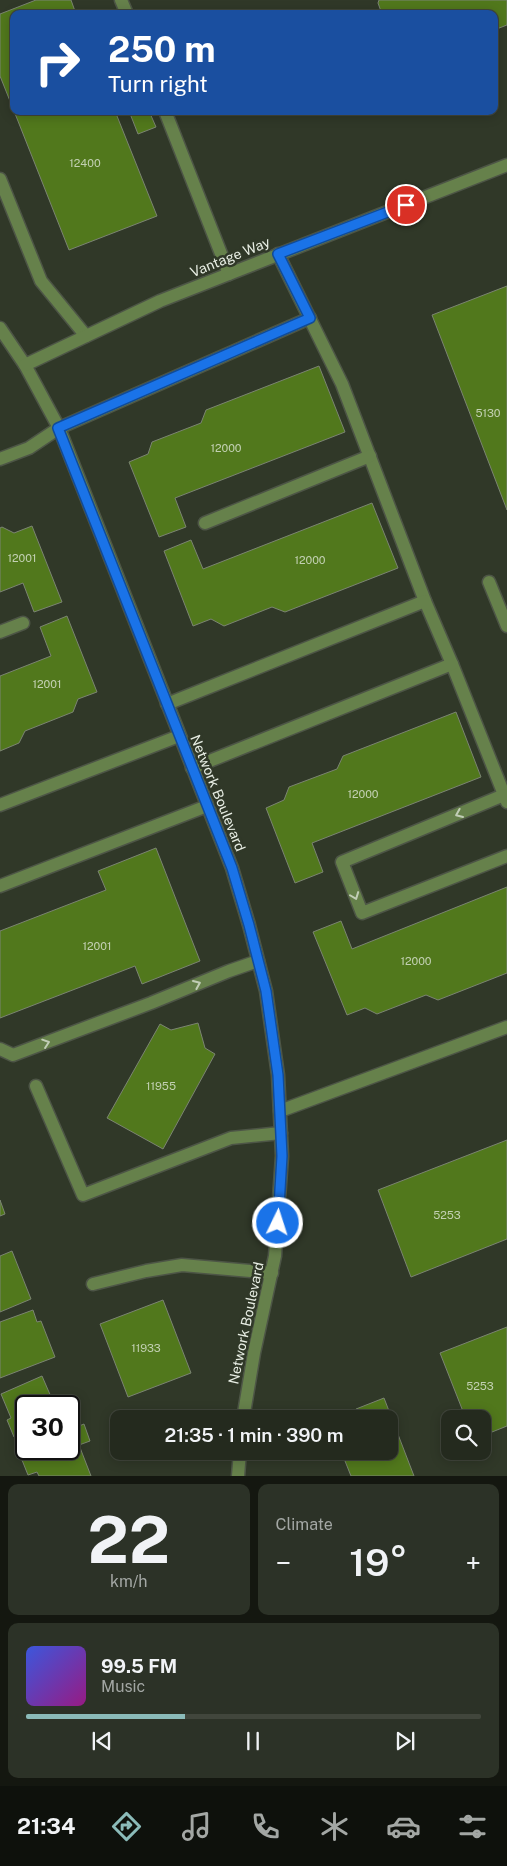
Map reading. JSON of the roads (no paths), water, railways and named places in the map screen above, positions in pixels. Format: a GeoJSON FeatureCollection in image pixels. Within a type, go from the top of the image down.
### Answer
{"type":"FeatureCollection","features":[{"type":"Feature","properties":{"kind":"street"},"geometry":{"type":"LineString","coordinates":[[167,115],[229,274]]}},
{"type":"Feature","properties":{"kind":"street","name":"Vantage Way"},"geometry":{"type":"LineString","coordinates":[[25,365],[160,301],[507,165]]}},
{"type":"Feature","properties":{"kind":"street"},"geometry":{"type":"LineString","coordinates":[[0,179],[40,281],[86,336]]}},
{"type":"Feature","properties":{"kind":"street"},"geometry":{"type":"LineString","coordinates":[[278,254],[342,384],[425,601],[506,798],[342,862],[362,913],[507,856]]}},
{"type":"Feature","properties":{"kind":"street"},"geometry":{"type":"LineString","coordinates":[[0,459],[29,448],[58,428],[310,318]]}},
{"type":"Feature","properties":{"kind":"street","name":"Network Boulevard"},"geometry":{"type":"LineString","coordinates":[[0,328],[25,365],[58,428],[232,868],[266,991],[278,1075],[282,1156],[275,1256],[254,1352],[244,1410]]}},
{"type":"Feature","properties":{"kind":"street"},"geometry":{"type":"LineString","coordinates":[[205,523],[370,456]]}},
{"type":"Feature","properties":{"kind":"street"},"geometry":{"type":"LineString","coordinates":[[489,582],[507,626]]}},
{"type":"Feature","properties":{"kind":"street"},"geometry":{"type":"LineString","coordinates":[[167,704],[425,601]]}},
{"type":"Feature","properties":{"kind":"street"},"geometry":{"type":"LineString","coordinates":[[0,632],[23,623]]}},
{"type":"Feature","properties":{"kind":"street"},"geometry":{"type":"LineString","coordinates":[[192,768],[452,664]]}},
{"type":"Feature","properties":{"kind":"street"},"geometry":{"type":"LineString","coordinates":[[0,804],[179,736]]}},
{"type":"Feature","properties":{"kind":"street"},"geometry":{"type":"LineString","coordinates":[[0,886],[207,806]]}},
{"type":"Feature","properties":{"kind":"street"},"geometry":{"type":"LineString","coordinates":[[0,1049],[13,1055],[52,1042],[258,961]]}},
{"type":"Feature","properties":{"kind":"street"},"geometry":{"type":"LineString","coordinates":[[280,1111],[507,1027]]}},
{"type":"Feature","properties":{"kind":"street"},"geometry":{"type":"LineString","coordinates":[[36,1086],[82,1196],[231,1138],[281,1133]]}},
{"type":"Feature","properties":{"kind":"street"},"geometry":{"type":"LineString","coordinates":[[94,1284],[146,1270],[182,1265],[272,1273]]}},
{"type":"Feature","properties":{"kind":"street"},"geometry":{"type":"LineString","coordinates":[[238,1476],[239,1460]]}}]}
